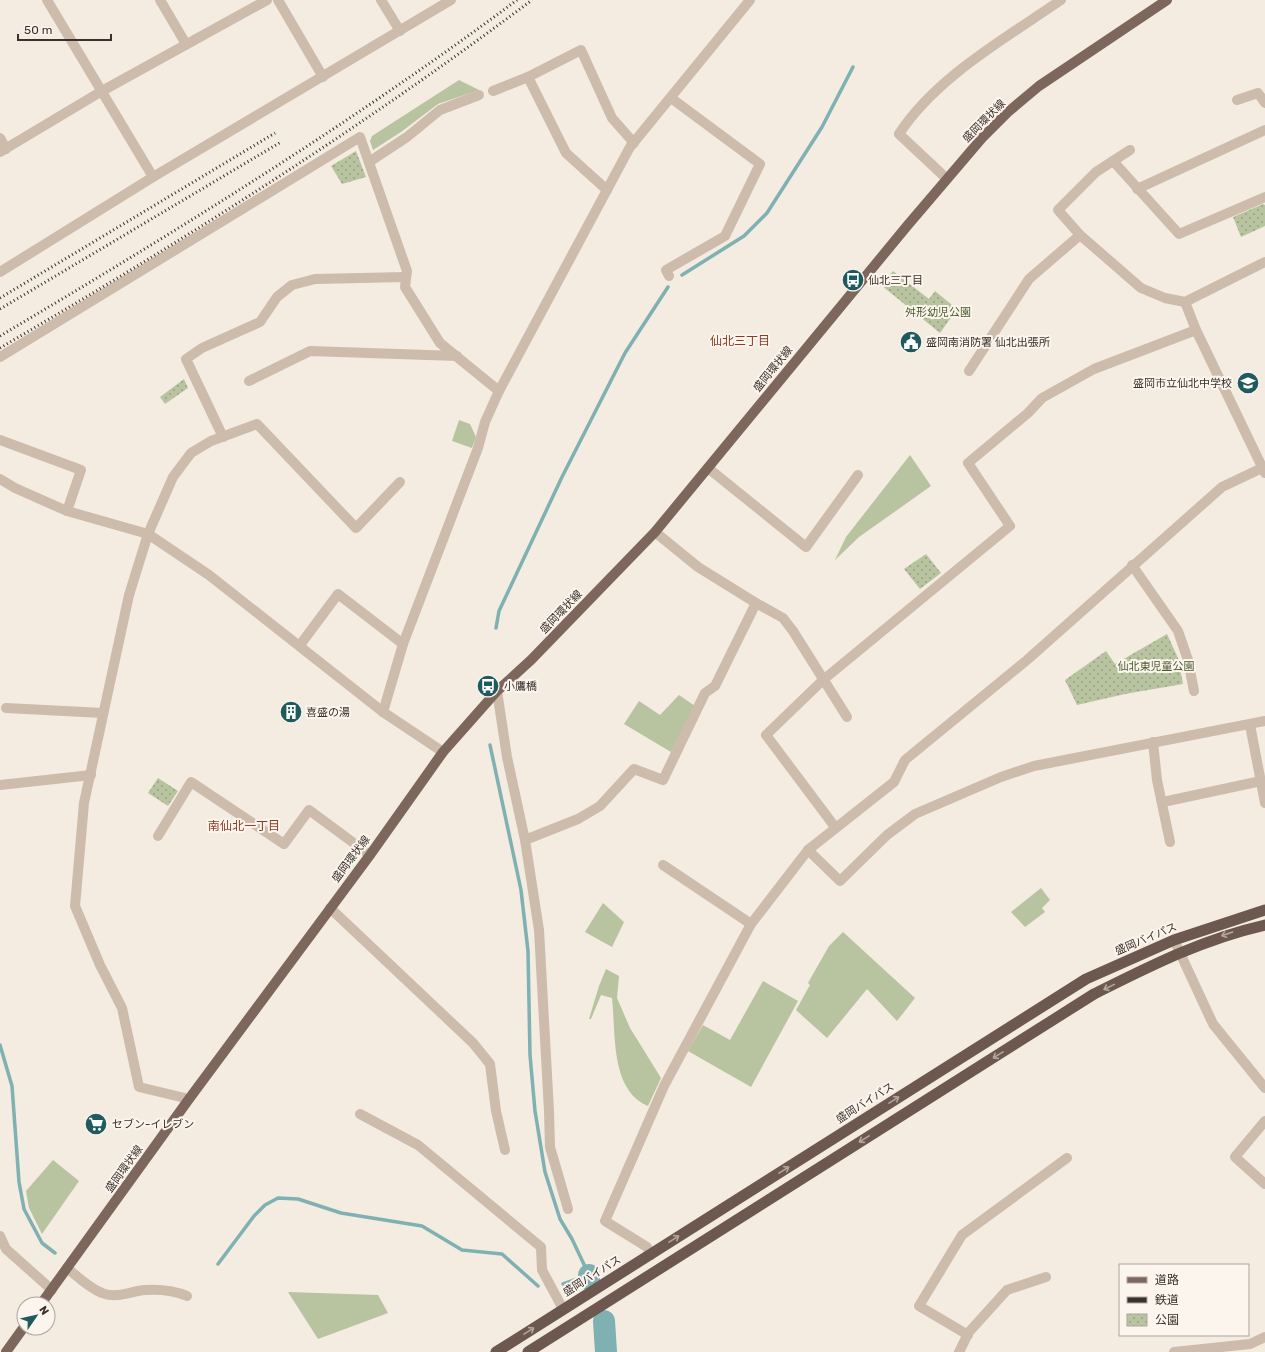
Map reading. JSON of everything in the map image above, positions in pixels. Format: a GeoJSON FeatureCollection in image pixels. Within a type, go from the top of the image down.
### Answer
{"type":"FeatureCollection","features":[{"type":"Feature","properties":{"kind":"highway","name":"盛岡バイパス"},"geometry":{"type":"LineString","coordinates":[[496,1352],[1086,979],[1174,940],[1265,910]]}},
{"type":"Feature","properties":{"kind":"highway"},"geometry":{"type":"LineString","coordinates":[[528,1352],[1094,994],[1179,952],[1232,933],[1265,924]]}},
{"type":"Feature","properties":{"kind":"main road","name":"盛岡環状線"},"geometry":{"type":"LineString","coordinates":[[47,1296],[189,1099],[370,855],[443,752],[497,691],[531,660],[656,532],[946,178],[1008,112],[1039,86],[1167,0]]}},
{"type":"Feature","properties":{"kind":"main road"},"geometry":{"type":"LineString","coordinates":[[6,1352],[18,1336]]}},
{"type":"Feature","properties":{"kind":"street"},"geometry":{"type":"LineString","coordinates":[[47,0],[153,177]]}},
{"type":"Feature","properties":{"kind":"street"},"geometry":{"type":"LineString","coordinates":[[160,0],[186,44]]}},
{"type":"Feature","properties":{"kind":"street"},"geometry":{"type":"LineString","coordinates":[[0,138],[3,150],[102,91],[267,0]]}},
{"type":"Feature","properties":{"kind":"street"},"geometry":{"type":"LineString","coordinates":[[278,0],[323,77]]}},
{"type":"Feature","properties":{"kind":"street"},"geometry":{"type":"LineString","coordinates":[[381,0],[400,31]]}},
{"type":"Feature","properties":{"kind":"street"},"geometry":{"type":"LineString","coordinates":[[0,272],[153,177],[451,0]]}},
{"type":"Feature","properties":{"kind":"street"},"geometry":{"type":"LineString","coordinates":[[383,712],[403,644],[475,456],[486,422],[500,391],[607,190],[634,143],[750,0]]}},
{"type":"Feature","properties":{"kind":"street"},"geometry":{"type":"LineString","coordinates":[[946,178],[899,134],[957,70],[1061,0]]}},
{"type":"Feature","properties":{"kind":"street"},"geometry":{"type":"LineString","coordinates":[[493,91],[528,77],[581,50],[612,118],[634,143]]}},
{"type":"Feature","properties":{"kind":"street"},"geometry":{"type":"LineString","coordinates":[[528,77],[566,153],[607,190]]}},
{"type":"Feature","properties":{"kind":"street"},"geometry":{"type":"LineString","coordinates":[[1237,100],[1258,93],[1265,103]]}},
{"type":"Feature","properties":{"kind":"street"},"geometry":{"type":"LineString","coordinates":[[369,162],[407,137],[440,110],[479,96]]}},
{"type":"Feature","properties":{"kind":"street"},"geometry":{"type":"LineString","coordinates":[[669,276],[666,270],[725,236],[760,164],[671,98]]}},
{"type":"Feature","properties":{"kind":"street"},"geometry":{"type":"LineString","coordinates":[[1137,189],[1265,130]]}},
{"type":"Feature","properties":{"kind":"street"},"geometry":{"type":"LineString","coordinates":[[0,357],[360,137],[407,271],[405,287],[440,343],[500,391]]}},
{"type":"Feature","properties":{"kind":"street"},"geometry":{"type":"LineString","coordinates":[[1130,150],[1096,172],[1058,210],[1080,235],[1141,288],[1165,298],[1185,302],[1265,262]]}},
{"type":"Feature","properties":{"kind":"street"},"geometry":{"type":"LineString","coordinates":[[1113,161],[1179,234],[1265,197]]}},
{"type":"Feature","properties":{"kind":"street"},"geometry":{"type":"LineString","coordinates":[[969,370],[1029,279],[1080,235]]}},
{"type":"Feature","properties":{"kind":"street"},"geometry":{"type":"LineString","coordinates":[[223,437],[186,359],[202,348],[260,322],[277,296],[292,285],[315,279],[406,277]]}},
{"type":"Feature","properties":{"kind":"street"},"geometry":{"type":"LineString","coordinates":[[651,1255],[647,1247],[605,1221],[664,1086],[751,924],[808,850],[835,827],[894,782],[905,760],[1027,660],[1132,565],[1222,487],[1264,470],[1196,330],[1185,302]]}},
{"type":"Feature","properties":{"kind":"street"},"geometry":{"type":"LineString","coordinates":[[835,827],[766,735],[823,680],[1010,526],[968,463],[1028,413],[1042,398],[1094,369],[1196,330]]}},
{"type":"Feature","properties":{"kind":"street"},"geometry":{"type":"LineString","coordinates":[[249,381],[310,351],[457,356]]}},
{"type":"Feature","properties":{"kind":"street"},"geometry":{"type":"LineString","coordinates":[[189,1099],[139,1087],[122,1008],[100,965],[75,906],[84,803],[130,595],[148,534],[173,478],[192,453],[211,440],[257,424],[356,528],[400,482]]}},
{"type":"Feature","properties":{"kind":"street"},"geometry":{"type":"LineString","coordinates":[[0,440],[80,470],[67,511]]}},
{"type":"Feature","properties":{"kind":"street"},"geometry":{"type":"LineString","coordinates":[[708,468],[806,547],[858,475]]}},
{"type":"Feature","properties":{"kind":"street"},"geometry":{"type":"LineString","coordinates":[[0,479],[15,488],[67,511],[148,534],[209,575],[300,645],[383,712],[443,752]]}},
{"type":"Feature","properties":{"kind":"street"},"geometry":{"type":"LineString","coordinates":[[656,532],[698,567],[783,618],[793,631],[847,717]]}},
{"type":"Feature","properties":{"kind":"street"},"geometry":{"type":"LineString","coordinates":[[1132,565],[1178,632],[1188,660],[1194,691]]}},
{"type":"Feature","properties":{"kind":"street"},"geometry":{"type":"LineString","coordinates":[[300,645],[338,594],[403,644]]}},
{"type":"Feature","properties":{"kind":"street"},"geometry":{"type":"LineString","coordinates":[[525,840],[578,819],[600,806],[634,769],[663,780],[706,693],[715,686],[756,603]]}},
{"type":"Feature","properties":{"kind":"street"},"geometry":{"type":"LineString","coordinates":[[497,691],[507,757],[525,840],[539,930],[550,1147],[568,1209]]}},
{"type":"Feature","properties":{"kind":"street"},"geometry":{"type":"LineString","coordinates":[[6,708],[103,713]]}},
{"type":"Feature","properties":{"kind":"street"},"geometry":{"type":"LineString","coordinates":[[808,850],[840,881],[887,835],[922,811],[1002,777],[1034,766],[1153,742],[1265,722]]}},
{"type":"Feature","properties":{"kind":"street"},"geometry":{"type":"LineString","coordinates":[[1250,725],[1265,803]]}},
{"type":"Feature","properties":{"kind":"street"},"geometry":{"type":"LineString","coordinates":[[1153,742],[1157,780],[1163,802],[1170,842]]}},
{"type":"Feature","properties":{"kind":"street"},"geometry":{"type":"LineString","coordinates":[[0,785],[91,775]]}},
{"type":"Feature","properties":{"kind":"street"},"geometry":{"type":"LineString","coordinates":[[158,836],[191,782],[284,844],[309,810],[370,855]]}},
{"type":"Feature","properties":{"kind":"street"},"geometry":{"type":"LineString","coordinates":[[1163,802],[1261,782]]}},
{"type":"Feature","properties":{"kind":"street"},"geometry":{"type":"LineString","coordinates":[[663,865],[751,924]]}},
{"type":"Feature","properties":{"kind":"street"},"geometry":{"type":"LineString","coordinates":[[330,908],[473,1043],[490,1064],[496,1111],[505,1150]]}},
{"type":"Feature","properties":{"kind":"street"},"geometry":{"type":"LineString","coordinates":[[1174,940],[1213,1024],[1265,1088]]}},
{"type":"Feature","properties":{"kind":"street"},"geometry":{"type":"LineString","coordinates":[[360,1114],[418,1145],[541,1247],[542,1270],[563,1309]]}},
{"type":"Feature","properties":{"kind":"street"},"geometry":{"type":"LineString","coordinates":[[1265,1121],[1234,1157],[1265,1184]]}},
{"type":"Feature","properties":{"kind":"street"},"geometry":{"type":"LineString","coordinates":[[968,1335],[919,1306],[962,1235],[1067,1158]]}},
{"type":"Feature","properties":{"kind":"street"},"geometry":{"type":"LineString","coordinates":[[0,1236],[6,1249],[52,1290]]}},
{"type":"Feature","properties":{"kind":"street"},"geometry":{"type":"LineString","coordinates":[[67,1268],[82,1280],[103,1293],[120,1295],[144,1290],[174,1290],[187,1296]]}},
{"type":"Feature","properties":{"kind":"street"},"geometry":{"type":"LineString","coordinates":[[959,1352],[968,1335],[1007,1290],[1046,1277]]}},
{"type":"Feature","properties":{"kind":"street"},"geometry":{"type":"LineString","coordinates":[[1174,1352],[1250,1344],[1265,1337]]}},
{"type":"Feature","properties":{"kind":"green space"},"geometry":{"type":"Polygon","coordinates":[[[459,80],[479,90],[438,104],[401,132],[373,150],[370,141],[372,136],[459,80]]]}},
{"type":"Feature","properties":{"kind":"green space"},"geometry":{"type":"Polygon","coordinates":[[[356,151],[366,177],[342,184],[331,166],[356,151]]]}},
{"type":"Feature","properties":{"kind":"green space"},"geometry":{"type":"Polygon","coordinates":[[[1263,204],[1265,205],[1265,226],[1241,237],[1233,217],[1263,204]]]}},
{"type":"Feature","properties":{"kind":"green space","name":"舛形幼児公園"},"geometry":{"type":"Polygon","coordinates":[[[893,271],[929,299],[935,291],[957,309],[940,333],[881,285],[893,271]]]}},
{"type":"Feature","properties":{"kind":"green space"},"geometry":{"type":"Polygon","coordinates":[[[184,379],[188,388],[165,404],[160,397],[184,379]]]}},
{"type":"Feature","properties":{"kind":"green space"},"geometry":{"type":"Polygon","coordinates":[[[459,420],[470,424],[476,437],[472,448],[452,441],[459,420]]]}},
{"type":"Feature","properties":{"kind":"green space"},"geometry":{"type":"Polygon","coordinates":[[[910,455],[931,486],[859,537],[835,560],[846,537],[910,455]]]}},
{"type":"Feature","properties":{"kind":"green space"},"geometry":{"type":"Polygon","coordinates":[[[926,554],[941,573],[920,589],[904,569],[926,554]]]}},
{"type":"Feature","properties":{"kind":"green space","name":"仙北東児童公園"},"geometry":{"type":"Polygon","coordinates":[[[1167,634],[1178,658],[1183,684],[1125,694],[1077,705],[1065,680],[1106,651],[1115,664],[1167,634]]]}},
{"type":"Feature","properties":{"kind":"green space"},"geometry":{"type":"Polygon","coordinates":[[[679,695],[695,706],[671,752],[624,724],[639,701],[660,715],[679,695]]]}},
{"type":"Feature","properties":{"kind":"green space"},"geometry":{"type":"Polygon","coordinates":[[[158,778],[178,791],[168,806],[148,793],[158,778]]]}},
{"type":"Feature","properties":{"kind":"green space"},"geometry":{"type":"Polygon","coordinates":[[[1041,888],[1050,900],[1042,908],[1045,912],[1025,927],[1011,912],[1041,888]]]}},
{"type":"Feature","properties":{"kind":"green space"},"geometry":{"type":"Polygon","coordinates":[[[603,903],[624,922],[612,947],[585,932],[603,903]]]}},
{"type":"Feature","properties":{"kind":"green space"},"geometry":{"type":"Polygon","coordinates":[[[843,932],[915,998],[897,1021],[867,989],[827,1038],[796,1010],[810,985],[808,983],[829,946],[843,932]]]}},
{"type":"Feature","properties":{"kind":"green space"},"geometry":{"type":"Polygon","coordinates":[[[606,969],[619,976],[617,998],[630,1028],[661,1078],[648,1106],[636,1098],[627,1087],[621,1074],[615,1044],[612,998],[601,995],[591,1019],[589,1019],[606,969]]]}},
{"type":"Feature","properties":{"kind":"green space"},"geometry":{"type":"Polygon","coordinates":[[[763,981],[798,1001],[751,1087],[688,1051],[703,1025],[730,1040],[763,981]]]}},
{"type":"Feature","properties":{"kind":"green space"},"geometry":{"type":"Polygon","coordinates":[[[53,1160],[79,1181],[42,1234],[29,1208],[26,1191],[53,1160]]]}},
{"type":"Feature","properties":{"kind":"green space"},"geometry":{"type":"Polygon","coordinates":[[[288,1292],[378,1295],[388,1313],[318,1339],[288,1292]]]}},
{"type":"Feature","properties":{"kind":"waterway"},"geometry":{"type":"LineString","coordinates":[[682,275],[744,236],[767,213],[822,127],[853,67]]}},
{"type":"Feature","properties":{"kind":"waterway"},"geometry":{"type":"LineString","coordinates":[[496,628],[499,611],[562,477],[625,353],[668,287]]}},
{"type":"Feature","properties":{"kind":"waterway"},"geometry":{"type":"LineString","coordinates":[[490,745],[521,890],[528,951],[530,1055],[535,1111],[545,1172],[560,1219],[572,1239],[589,1275],[563,1284]]}},
{"type":"Feature","properties":{"kind":"waterway"},"geometry":{"type":"LineString","coordinates":[[0,1045],[12,1086],[19,1182],[24,1209],[42,1243],[55,1253]]}},
{"type":"Feature","properties":{"kind":"waterway"},"geometry":{"type":"LineString","coordinates":[[218,1264],[254,1216],[265,1205],[278,1198],[298,1199],[341,1213],[422,1226],[462,1250],[502,1254],[538,1286]]}},
{"type":"Feature","properties":{"kind":"waterway"},"geometry":{"type":"LineString","coordinates":[[604,1321],[606,1352]]}},
{"type":"Feature","properties":{"kind":"railway"},"geometry":{"type":"LineString","coordinates":[[0,336],[198,216],[328,133],[392,90],[517,0]]}},
{"type":"Feature","properties":{"kind":"railway"},"geometry":{"type":"LineString","coordinates":[[0,348],[137,266],[271,182],[403,93],[532,0]]}},
{"type":"Feature","properties":{"kind":"railway"},"geometry":{"type":"LineString","coordinates":[[0,298],[275,133]]}},
{"type":"Feature","properties":{"kind":"railway"},"geometry":{"type":"LineString","coordinates":[[0,309],[281,142]]}},
{"type":"Feature","properties":{"kind":"place","name":"仙北三丁目"},"geometry":{"type":"Point","coordinates":[853,280]}},
{"type":"Feature","properties":{"kind":"place","name":"盛岡南消防署 仙北出張所"},"geometry":{"type":"Point","coordinates":[911,342]}},
{"type":"Feature","properties":{"kind":"place","name":"盛岡市立仙北中学校"},"geometry":{"type":"Point","coordinates":[1248,383]}},
{"type":"Feature","properties":{"kind":"place","name":"小鷹橋"},"geometry":{"type":"Point","coordinates":[488,686]}},
{"type":"Feature","properties":{"kind":"place","name":"喜盛の湯"},"geometry":{"type":"Point","coordinates":[291,712]}},
{"type":"Feature","properties":{"kind":"place","name":"セブン-イレブン"},"geometry":{"type":"Point","coordinates":[96,1124]}},
{"type":"Feature","properties":{"kind":"district","name":"仙北三丁目"},"geometry":{"type":"Point","coordinates":[740,341]}},
{"type":"Feature","properties":{"kind":"district","name":"南仙北一丁目"},"geometry":{"type":"Point","coordinates":[244,826]}}]}
